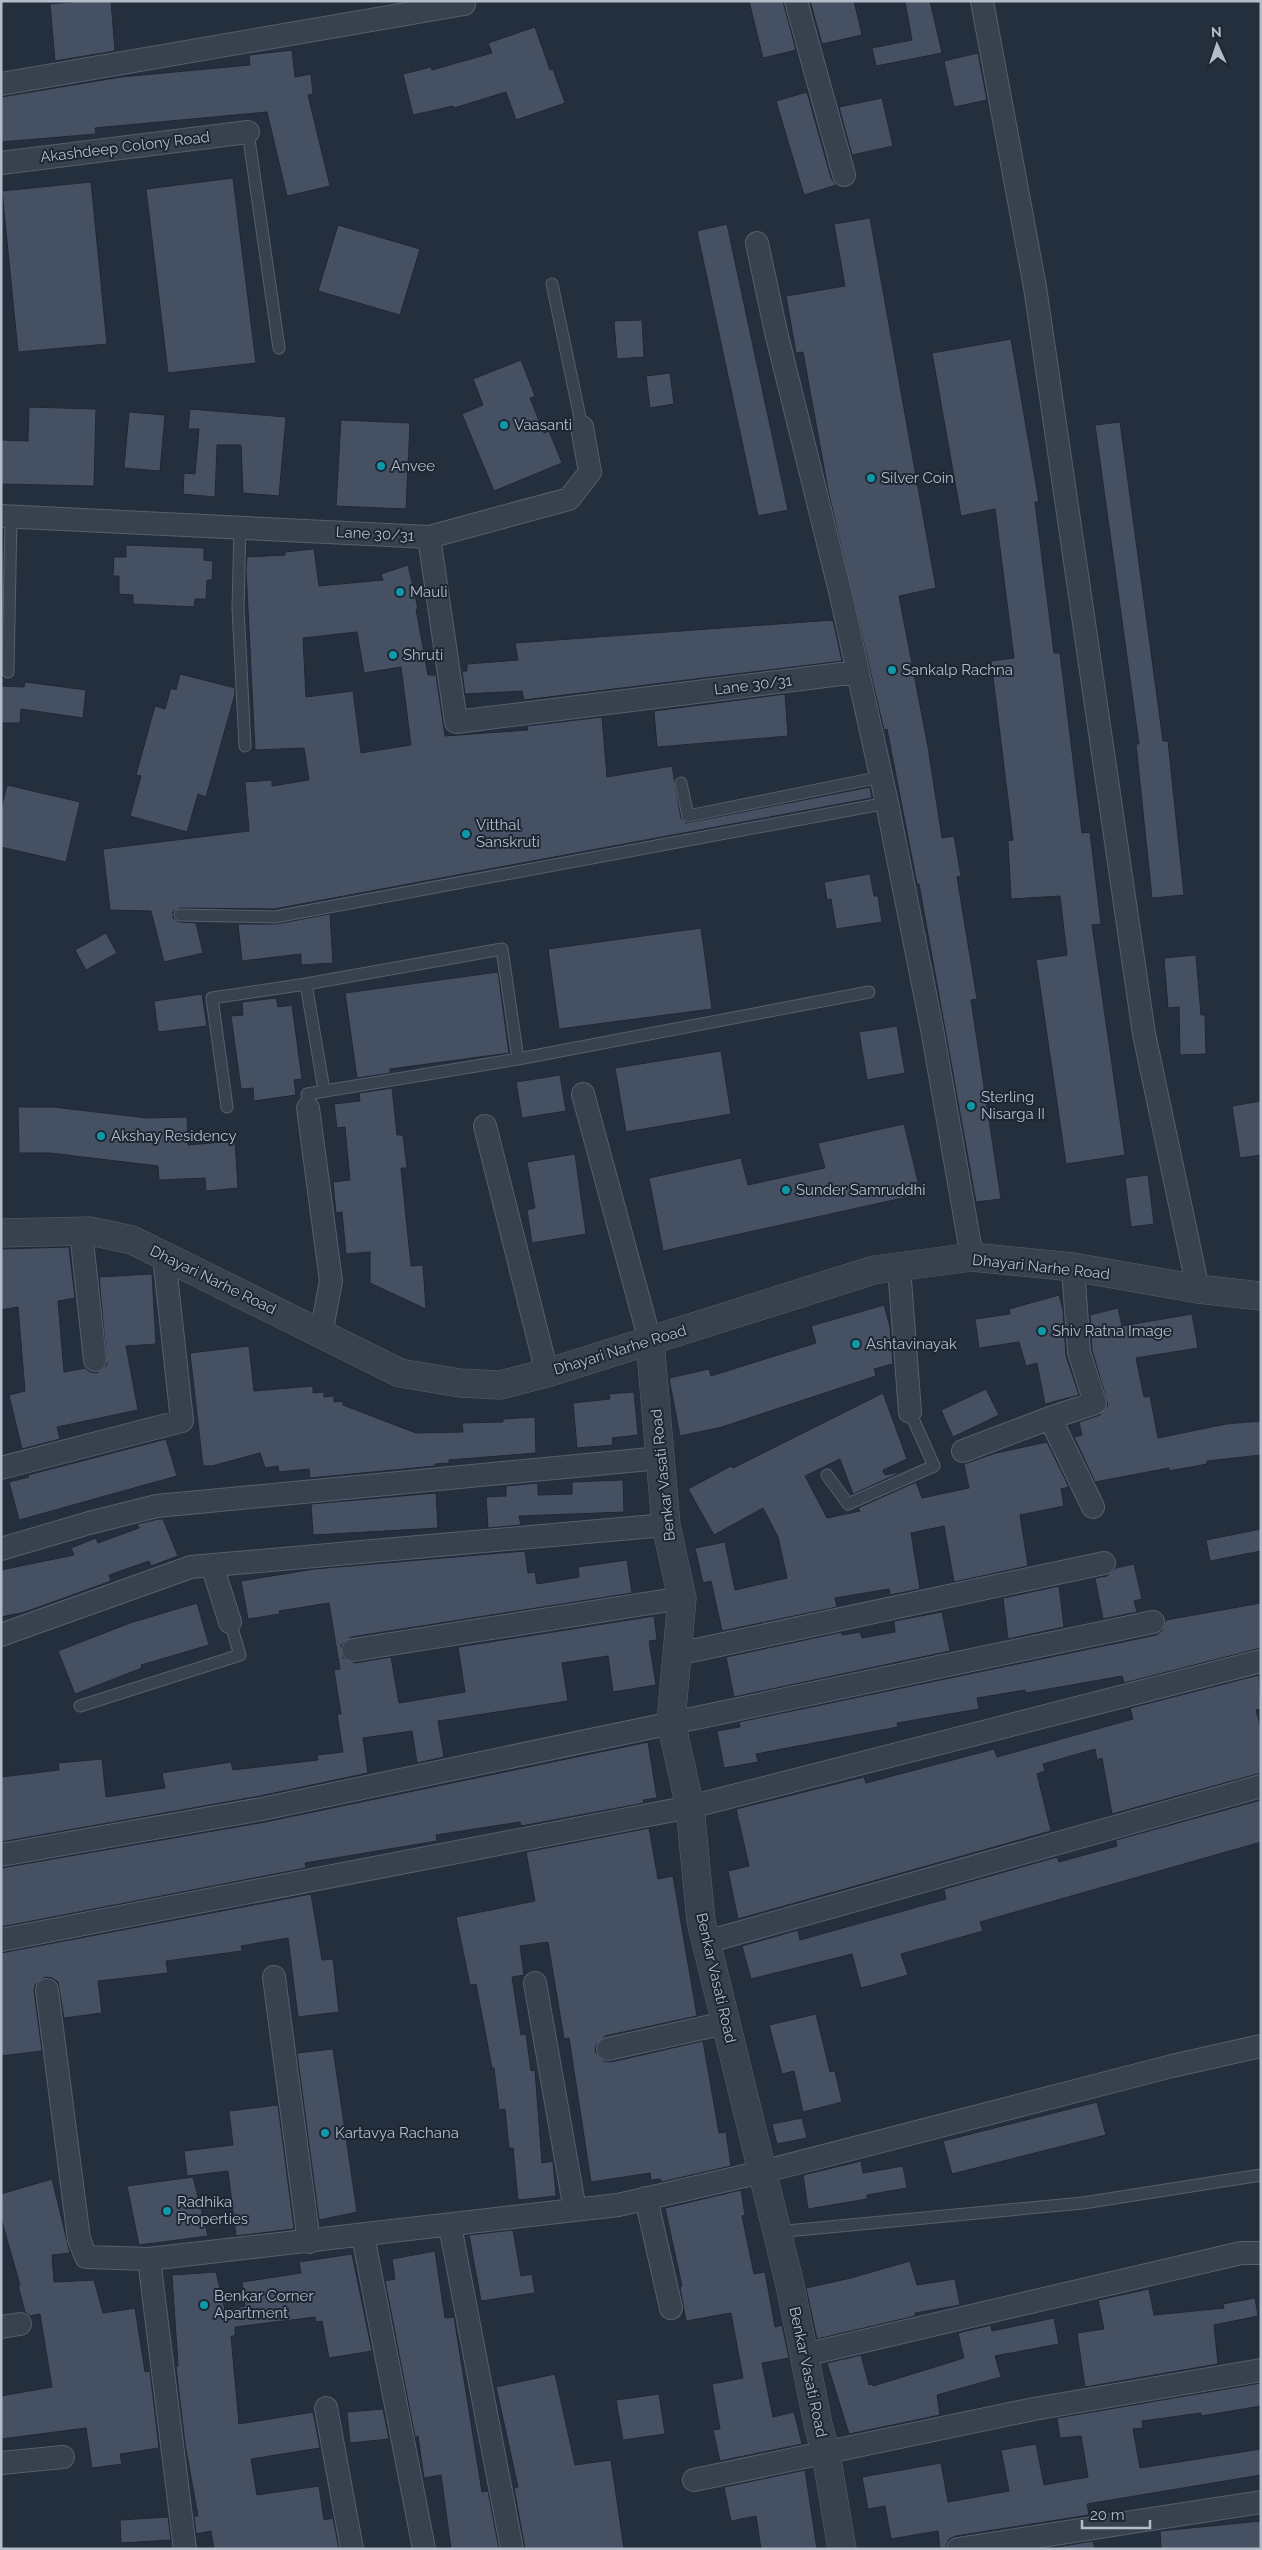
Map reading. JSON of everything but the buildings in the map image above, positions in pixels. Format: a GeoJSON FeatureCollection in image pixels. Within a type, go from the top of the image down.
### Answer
{"type":"FeatureCollection","features":[{"type":"Feature","properties":{"kind":"street"},"geometry":{"type":"LineString","coordinates":[[1,84],[464,4],[463,1]]}},
{"type":"Feature","properties":{"kind":"street"},"geometry":{"type":"LineString","coordinates":[[796,1],[844,175]]}},
{"type":"Feature","properties":{"kind":"street"},"geometry":{"type":"LineString","coordinates":[[982,1],[1035,288],[1144,1034],[1198,1289]]}},
{"type":"Feature","properties":{"kind":"street","name":"Akashdeep Colony Road"},"geometry":{"type":"LineString","coordinates":[[1,163],[248,132]]}},
{"type":"Feature","properties":{"kind":"street"},"geometry":{"type":"LineString","coordinates":[[757,243],[779,342],[840,591],[887,803],[932,1029],[972,1257]]}},
{"type":"Feature","properties":{"kind":"street"},"geometry":{"type":"LineString","coordinates":[[429,537],[569,499],[590,472],[582,427]]}},
{"type":"Feature","properties":{"kind":"street","name":"Lane 30/31"},"geometry":{"type":"LineString","coordinates":[[6,516],[429,537],[456,722],[857,672]]}},
{"type":"Feature","properties":{"kind":"street"},"geometry":{"type":"LineString","coordinates":[[583,1094],[650,1341]]}},
{"type":"Feature","properties":{"kind":"street"},"geometry":{"type":"LineString","coordinates":[[308,1108],[331,1280],[321,1334]]}},
{"type":"Feature","properties":{"kind":"street"},"geometry":{"type":"LineString","coordinates":[[485,1126],[547,1373]]}},
{"type":"Feature","properties":{"kind":"street","name":"Dhayari Narhe Road"},"geometry":{"type":"LineString","coordinates":[[1,1233],[90,1231],[132,1240],[400,1373],[460,1383],[500,1385],[547,1373],[874,1270],[972,1257],[1073,1268],[1198,1289],[1261,1296]]}},
{"type":"Feature","properties":{"kind":"street"},"geometry":{"type":"LineString","coordinates":[[81,1232],[95,1360]]}},
{"type":"Feature","properties":{"kind":"street"},"geometry":{"type":"LineString","coordinates":[[1,1468],[182,1421],[164,1256]]}},
{"type":"Feature","properties":{"kind":"street"},"geometry":{"type":"LineString","coordinates":[[898,1267],[910,1412]]}},
{"type":"Feature","properties":{"kind":"street"},"geometry":{"type":"LineString","coordinates":[[963,1451],[1095,1403],[1079,1352],[1073,1268]]}},
{"type":"Feature","properties":{"kind":"street","name":"Benkar Vasati Road"},"geometry":{"type":"LineString","coordinates":[[650,1341],[666,1525],[682,1598],[671,1722],[690,1807],[701,1921],[804,2354],[826,2454],[842,2549]]}},
{"type":"Feature","properties":{"kind":"street"},"geometry":{"type":"LineString","coordinates":[[1050,1418],[1092,1508]]}},
{"type":"Feature","properties":{"kind":"street"},"geometry":{"type":"LineString","coordinates":[[1,1549],[157,1506],[660,1458]]}},
{"type":"Feature","properties":{"kind":"street"},"geometry":{"type":"LineString","coordinates":[[1,1635],[191,1567],[666,1525]]}},
{"type":"Feature","properties":{"kind":"street"},"geometry":{"type":"LineString","coordinates":[[677,1654],[1104,1563]]}},
{"type":"Feature","properties":{"kind":"street"},"geometry":{"type":"LineString","coordinates":[[212,1565],[230,1622]]}},
{"type":"Feature","properties":{"kind":"street"},"geometry":{"type":"LineString","coordinates":[[353,1650],[682,1598]]}},
{"type":"Feature","properties":{"kind":"street"},"geometry":{"type":"LineString","coordinates":[[1,1855],[262,1809],[1153,1622]]}},
{"type":"Feature","properties":{"kind":"street"},"geometry":{"type":"LineString","coordinates":[[1,1940],[690,1807],[1261,1661]]}},
{"type":"Feature","properties":{"kind":"street"},"geometry":{"type":"LineString","coordinates":[[706,1942],[1261,1786]]}},
{"type":"Feature","properties":{"kind":"street"},"geometry":{"type":"LineString","coordinates":[[274,1977],[309,2242]]}},
{"type":"Feature","properties":{"kind":"street"},"geometry":{"type":"LineString","coordinates":[[535,1983],[575,2210]]}},
{"type":"Feature","properties":{"kind":"street"},"geometry":{"type":"LineString","coordinates":[[47,1990],[79,2239],[86,2257],[149,2259],[450,2226],[575,2210],[646,2198],[762,2172],[1172,2066],[1261,2046]]}},
{"type":"Feature","properties":{"kind":"street"},"geometry":{"type":"LineString","coordinates":[[608,2048],[725,2023]]}},
{"type":"Feature","properties":{"kind":"street"},"geometry":{"type":"LineString","coordinates":[[646,2198],[671,2308]]}},
{"type":"Feature","properties":{"kind":"street"},"geometry":{"type":"LineString","coordinates":[[450,2226],[512,2549]]}},
{"type":"Feature","properties":{"kind":"street"},"geometry":{"type":"LineString","coordinates":[[363,2236],[424,2549]]}},
{"type":"Feature","properties":{"kind":"street"},"geometry":{"type":"LineString","coordinates":[[804,2354],[1241,2253],[1261,2252]]}},
{"type":"Feature","properties":{"kind":"street"},"geometry":{"type":"LineString","coordinates":[[149,2259],[185,2549]]}},
{"type":"Feature","properties":{"kind":"street"},"geometry":{"type":"LineString","coordinates":[[694,2480],[826,2454],[1034,2409],[1261,2370]]}},
{"type":"Feature","properties":{"kind":"street"},"geometry":{"type":"LineString","coordinates":[[326,2408],[352,2549]]}},
{"type":"Feature","properties":{"kind":"street"},"geometry":{"type":"LineString","coordinates":[[1,2463],[63,2457]]}},
{"type":"Feature","properties":{"kind":"street"},"geometry":{"type":"LineString","coordinates":[[958,2549],[1261,2502]]}},
{"type":"Feature","properties":{"kind":"lane"},"geometry":{"type":"LineString","coordinates":[[248,132],[279,348]]}},
{"type":"Feature","properties":{"kind":"lane"},"geometry":{"type":"LineString","coordinates":[[552,284],[582,427]]}},
{"type":"Feature","properties":{"kind":"lane"},"geometry":{"type":"LineString","coordinates":[[6,516],[8,672]]}},
{"type":"Feature","properties":{"kind":"lane"},"geometry":{"type":"LineString","coordinates":[[240,528],[238,608],[246,746]]}},
{"type":"Feature","properties":{"kind":"lane"},"geometry":{"type":"LineString","coordinates":[[681,783],[688,816],[881,777]]}},
{"type":"Feature","properties":{"kind":"lane"},"geometry":{"type":"LineString","coordinates":[[180,915],[276,917],[887,803]]}},
{"type":"Feature","properties":{"kind":"lane"},"geometry":{"type":"LineString","coordinates":[[227,1108],[212,998],[306,984],[502,949],[518,1059]]}},
{"type":"Feature","properties":{"kind":"lane"},"geometry":{"type":"LineString","coordinates":[[306,984],[324,1090]]}},
{"type":"Feature","properties":{"kind":"lane"},"geometry":{"type":"LineString","coordinates":[[308,1108],[307,1094],[324,1090],[518,1059],[869,992]]}},
{"type":"Feature","properties":{"kind":"lane"},"geometry":{"type":"LineString","coordinates":[[827,1475],[848,1504],[934,1466],[910,1412]]}},
{"type":"Feature","properties":{"kind":"lane"},"geometry":{"type":"LineString","coordinates":[[80,1706],[240,1655],[230,1622]]}},
{"type":"Feature","properties":{"kind":"lane"},"geometry":{"type":"LineString","coordinates":[[776,2232],[1083,2202],[1261,2175]]}},
{"type":"Feature","properties":{"kind":"place","name":"Vaasanti"},"geometry":{"type":"Point","coordinates":[504,425]}},
{"type":"Feature","properties":{"kind":"place","name":"Anvee"},"geometry":{"type":"Point","coordinates":[381,466]}},
{"type":"Feature","properties":{"kind":"place","name":"Silver Coin"},"geometry":{"type":"Point","coordinates":[871,478]}},
{"type":"Feature","properties":{"kind":"place","name":"Mauli"},"geometry":{"type":"Point","coordinates":[400,592]}},
{"type":"Feature","properties":{"kind":"place","name":"Shruti"},"geometry":{"type":"Point","coordinates":[393,655]}},
{"type":"Feature","properties":{"kind":"place","name":"Sankalp Rachna"},"geometry":{"type":"Point","coordinates":[892,670]}},
{"type":"Feature","properties":{"kind":"place","name":"Vitthal Sanskruti"},"geometry":{"type":"Point","coordinates":[466,834]}},
{"type":"Feature","properties":{"kind":"place","name":"Sterling Nisarga II"},"geometry":{"type":"Point","coordinates":[971,1106]}},
{"type":"Feature","properties":{"kind":"place","name":"Akshay Residency"},"geometry":{"type":"Point","coordinates":[101,1136]}},
{"type":"Feature","properties":{"kind":"place","name":"Sunder Samruddhi"},"geometry":{"type":"Point","coordinates":[786,1190]}},
{"type":"Feature","properties":{"kind":"place","name":"Shiv Ratna Image"},"geometry":{"type":"Point","coordinates":[1042,1331]}},
{"type":"Feature","properties":{"kind":"place","name":"Ashtavinayak"},"geometry":{"type":"Point","coordinates":[856,1344]}},
{"type":"Feature","properties":{"kind":"place","name":"Kartavya Rachana"},"geometry":{"type":"Point","coordinates":[325,2133]}},
{"type":"Feature","properties":{"kind":"place","name":"Radhika Properties"},"geometry":{"type":"Point","coordinates":[167,2211]}},
{"type":"Feature","properties":{"kind":"place","name":"Benkar Corner Apartment"},"geometry":{"type":"Point","coordinates":[204,2305]}}]}
